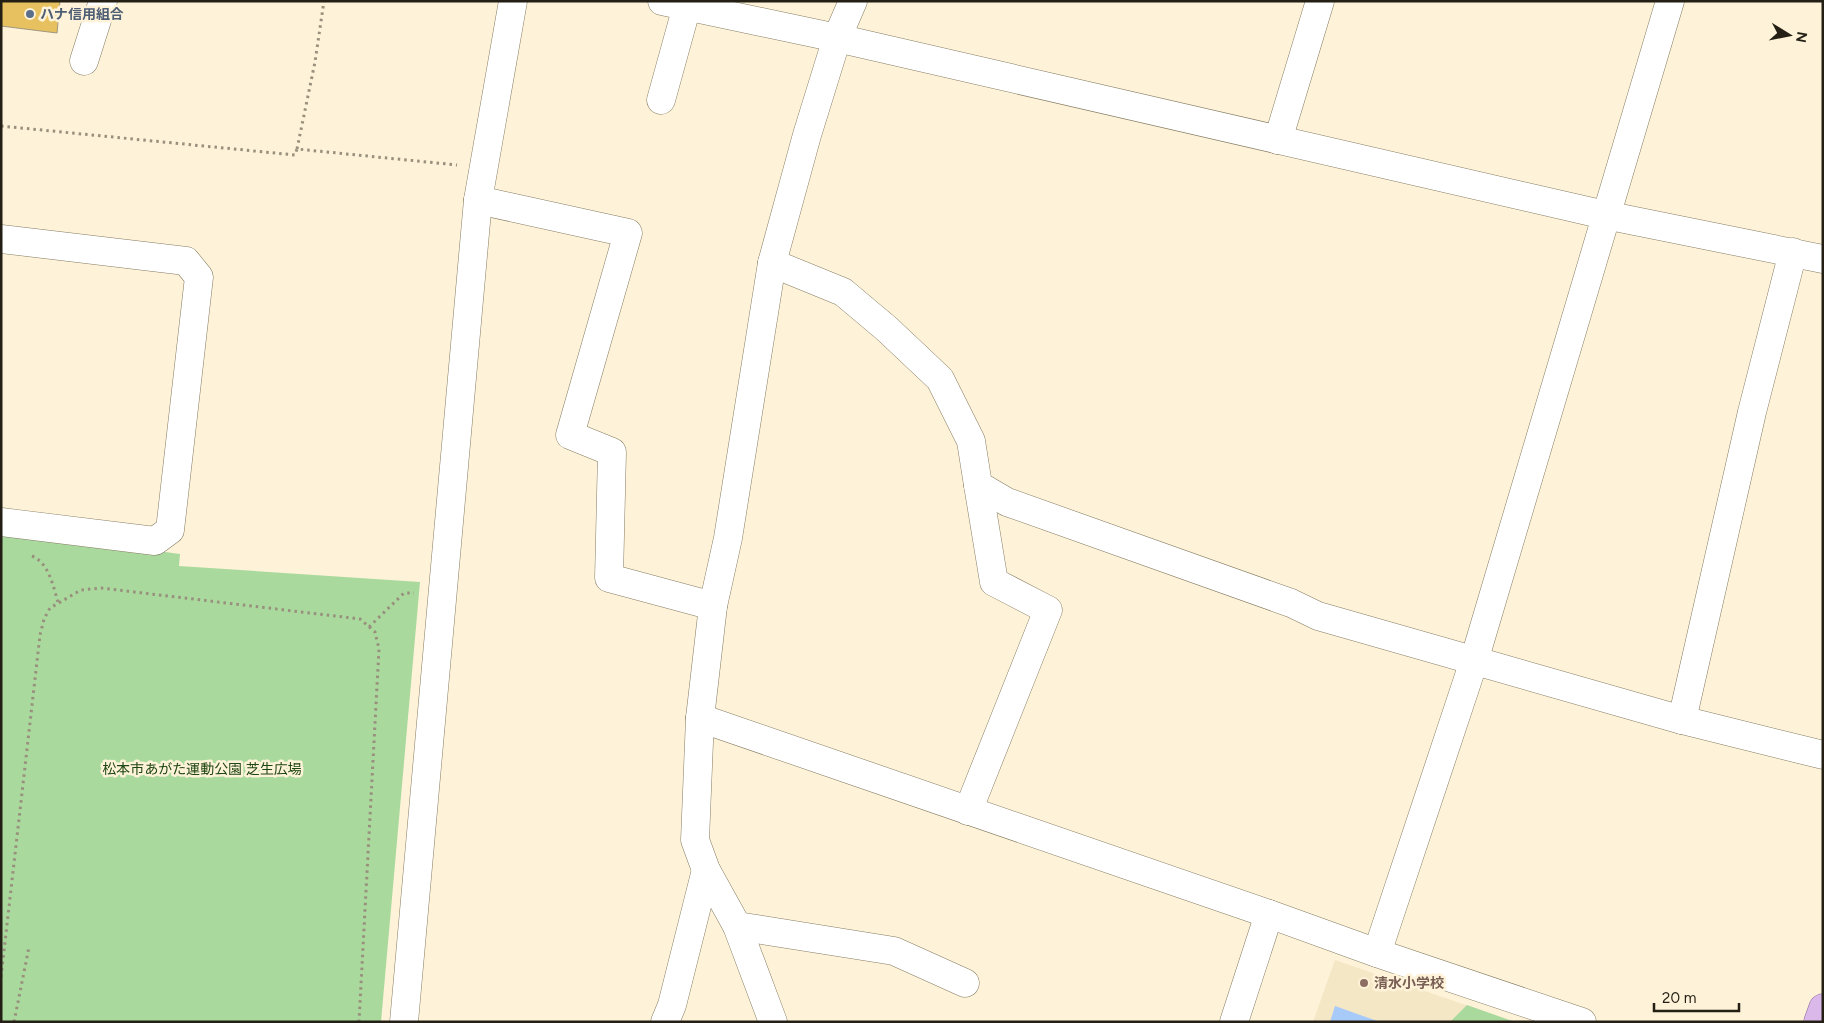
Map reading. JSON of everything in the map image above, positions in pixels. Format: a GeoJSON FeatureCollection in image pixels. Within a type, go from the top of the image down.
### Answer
{"type":"FeatureCollection","features":[{"type":"Feature","properties":{"kind":"main road"},"geometry":{"type":"LineString","coordinates":[[1818,1022],[1823,1008]]}},
{"type":"Feature","properties":{"kind":"street"},"geometry":{"type":"LineString","coordinates":[[84,61],[103,1]]}},
{"type":"Feature","properties":{"kind":"street"},"geometry":{"type":"LineString","coordinates":[[404,1022],[478,200],[513,1]]}},
{"type":"Feature","properties":{"kind":"street"},"geometry":{"type":"LineString","coordinates":[[773,1022],[737,926],[706,870],[695,840],[700,718],[713,606],[728,538],[772,263],[807,135],[837,38],[853,1]]}},
{"type":"Feature","properties":{"kind":"street"},"geometry":{"type":"LineString","coordinates":[[1278,140],[1320,1]]}},
{"type":"Feature","properties":{"kind":"street"},"geometry":{"type":"LineString","coordinates":[[1378,953],[1474,661],[1670,1]]}},
{"type":"Feature","properties":{"kind":"street"},"geometry":{"type":"LineString","coordinates":[[661,100],[675,4],[837,38],[1605,215],[1823,259]]}},
{"type":"Feature","properties":{"kind":"street"},"geometry":{"type":"LineString","coordinates":[[478,200],[628,233],[570,434],[612,452],[609,578],[713,606]]}},
{"type":"Feature","properties":{"kind":"street"},"geometry":{"type":"LineString","coordinates":[[1,239],[186,261],[199,277],[170,530],[155,541],[1,522]]}},
{"type":"Feature","properties":{"kind":"street"},"geometry":{"type":"LineString","coordinates":[[1682,720],[1752,412],[1793,252]]}},
{"type":"Feature","properties":{"kind":"street"},"geometry":{"type":"LineString","coordinates":[[772,263],[842,292],[887,329],[940,379],[971,441],[994,582],[1048,610],[968,811]]}},
{"type":"Feature","properties":{"kind":"street"},"geometry":{"type":"LineString","coordinates":[[978,485],[1007,502],[1291,603],[1318,616],[1682,720],[1823,755]]}},
{"type":"Feature","properties":{"kind":"street"},"geometry":{"type":"LineString","coordinates":[[700,718],[1582,1022]]}},
{"type":"Feature","properties":{"kind":"street"},"geometry":{"type":"LineString","coordinates":[[665,1022],[672,1005],[706,870]]}},
{"type":"Feature","properties":{"kind":"street"},"geometry":{"type":"LineString","coordinates":[[1234,1022],[1269,914]]}},
{"type":"Feature","properties":{"kind":"street"},"geometry":{"type":"LineString","coordinates":[[737,926],[894,951],[965,983]]}},
{"type":"Feature","properties":{"kind":"path"},"geometry":{"type":"LineString","coordinates":[[1,126],[295,155],[315,62],[324,1]]}},
{"type":"Feature","properties":{"kind":"path"},"geometry":{"type":"LineString","coordinates":[[297,149],[463,165]]}},
{"type":"Feature","properties":{"kind":"path"},"geometry":{"type":"LineString","coordinates":[[27,555],[35,558],[44,566],[58,602]]}},
{"type":"Feature","properties":{"kind":"path"},"geometry":{"type":"LineString","coordinates":[[1,977],[40,635],[44,619],[50,608],[81,590],[101,588],[360,619],[375,632],[379,649],[359,1022]]}},
{"type":"Feature","properties":{"kind":"path"},"geometry":{"type":"LineString","coordinates":[[369,627],[404,593]]}},
{"type":"Feature","properties":{"kind":"path"},"geometry":{"type":"LineString","coordinates":[[14,1022],[29,947]]}},
{"type":"Feature","properties":{"kind":"shaded area","name":"清水小学校"},"geometry":{"type":"Polygon","coordinates":[[[1335,960],[1515,1022],[1313,1022],[1335,960]]]}},
{"type":"Feature","properties":{"kind":"green space","name":"松本市あがた運動公園 芝生広場"},"geometry":{"type":"Polygon","coordinates":[[[1,530],[180,554],[179,566],[420,582],[381,1022],[1,1022],[1,530]]]}},
{"type":"Feature","properties":{"kind":"green space"},"geometry":{"type":"Polygon","coordinates":[[[1467,1005],[1515,1022],[1450,1022],[1467,1005]]]}},
{"type":"Feature","properties":{"kind":"water"},"geometry":{"type":"Polygon","coordinates":[[[1335,1006],[1380,1022],[1330,1022],[1335,1006]]]}},
{"type":"Feature","properties":{"kind":"building","name":"ハナ信用組合"},"geometry":{"type":"Polygon","coordinates":[[[1,1],[60,1],[57,33],[1,26],[1,1]]]}},
{"type":"Feature","properties":{"kind":"place","name":"ハナ信用組合"},"geometry":{"type":"Point","coordinates":[30,14]}},
{"type":"Feature","properties":{"kind":"place","name":"清水小学校"},"geometry":{"type":"Point","coordinates":[1364,983]}}]}
